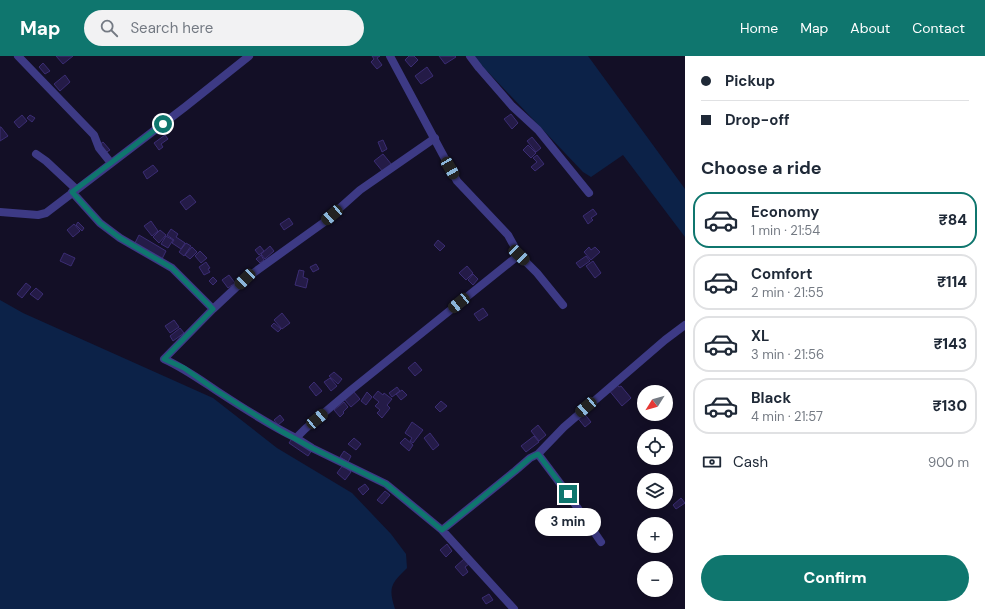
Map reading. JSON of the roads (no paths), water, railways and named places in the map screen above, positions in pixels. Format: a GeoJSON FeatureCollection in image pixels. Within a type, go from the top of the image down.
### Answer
{"type":"FeatureCollection","features":[{"type":"Feature","properties":{"kind":"street"},"geometry":{"type":"LineString","coordinates":[[18,56],[94,135],[100,148],[111,163]]}},
{"type":"Feature","properties":{"kind":"street"},"geometry":{"type":"LineString","coordinates":[[0,212],[38,215],[46,213],[249,56]]}},
{"type":"Feature","properties":{"kind":"street"},"geometry":{"type":"LineString","coordinates":[[390,56],[458,181],[508,235],[519,255],[537,273],[563,305]]}},
{"type":"Feature","properties":{"kind":"street"},"geometry":{"type":"LineString","coordinates":[[470,56],[512,106],[538,130],[589,193]]}},
{"type":"Feature","properties":{"kind":"street"},"geometry":{"type":"LineString","coordinates":[[435,138],[360,190],[323,223],[245,279],[164,359],[184,368],[243,408],[281,431],[312,448],[386,484],[442,530],[514,609]]}},
{"type":"Feature","properties":{"kind":"street"},"geometry":{"type":"LineString","coordinates":[[36,154],[46,161],[74,190],[100,223],[120,238],[172,268],[213,309]]}},
{"type":"Feature","properties":{"kind":"street"},"geometry":{"type":"LineString","coordinates":[[296,438],[351,390],[519,255]]}},
{"type":"Feature","properties":{"kind":"street"},"geometry":{"type":"LineString","coordinates":[[442,530],[530,458],[538,454],[564,427],[665,340],[685,325]]}},
{"type":"Feature","properties":{"kind":"street"},"geometry":{"type":"LineString","coordinates":[[538,454],[601,542]]}},
{"type":"Feature","properties":{"kind":"water"},"geometry":{"type":"Polygon","coordinates":[[[473,56],[588,56],[685,189],[685,237],[623,155],[591,177],[583,172],[488,72],[470,60],[473,56]]]}},
{"type":"Feature","properties":{"kind":"water"},"geometry":{"type":"Polygon","coordinates":[[[0,300],[23,313],[213,398],[277,448],[352,493],[391,534],[406,554],[407,568],[397,578],[392,586],[392,596],[395,609],[0,609],[0,300]]]}}]}
